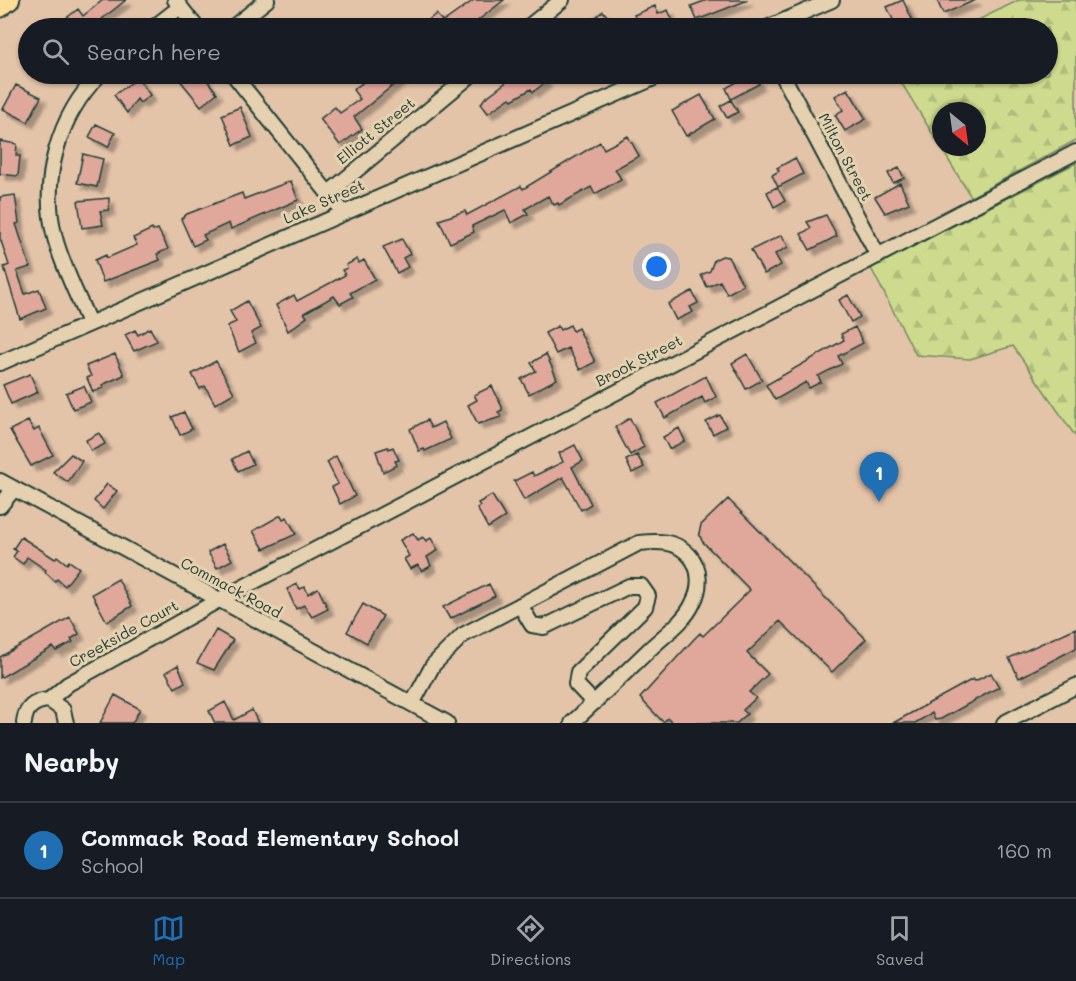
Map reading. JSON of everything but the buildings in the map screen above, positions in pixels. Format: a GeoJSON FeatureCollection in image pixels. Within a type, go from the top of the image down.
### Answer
{"type":"FeatureCollection","features":[{"type":"Feature","properties":{"kind":"main road"},"geometry":{"type":"LineString","coordinates":[[0,8],[10,0]]}},
{"type":"Feature","properties":{"kind":"street"},"geometry":{"type":"LineString","coordinates":[[244,18],[267,0]]}},
{"type":"Feature","properties":{"kind":"street"},"geometry":{"type":"LineString","coordinates":[[540,18],[562,0]]}},
{"type":"Feature","properties":{"kind":"street"},"geometry":{"type":"LineString","coordinates":[[789,18],[827,1]]}},
{"type":"Feature","properties":{"kind":"street"},"geometry":{"type":"LineString","coordinates":[[163,18],[177,3],[189,18]]}},
{"type":"Feature","properties":{"kind":"street"},"geometry":{"type":"LineString","coordinates":[[89,323],[55,238],[51,190],[57,149],[70,113],[92,84]]}},
{"type":"Feature","properties":{"kind":"street"},"geometry":{"type":"LineString","coordinates":[[241,84],[330,192],[343,212]]}},
{"type":"Feature","properties":{"kind":"street","name":"Elliott Street"},"geometry":{"type":"LineString","coordinates":[[330,192],[460,84]]}},
{"type":"Feature","properties":{"kind":"street","name":"Lake Street"},"geometry":{"type":"LineString","coordinates":[[0,363],[640,84]]}},
{"type":"Feature","properties":{"kind":"street","name":"Milton Street"},"geometry":{"type":"LineString","coordinates":[[787,84],[879,256]]}},
{"type":"Feature","properties":{"kind":"street","name":"Brook Street"},"geometry":{"type":"LineString","coordinates":[[219,600],[1076,153]]}},
{"type":"Feature","properties":{"kind":"street","name":"Commack Road"},"geometry":{"type":"LineString","coordinates":[[0,481],[447,723]]}},
{"type":"Feature","properties":{"kind":"street"},"geometry":{"type":"LineString","coordinates":[[0,506],[14,489]]}},
{"type":"Feature","properties":{"kind":"street"},"geometry":{"type":"LineString","coordinates":[[412,704],[433,665],[446,649],[463,635],[639,543],[656,541],[673,544],[685,550],[694,561],[699,574],[698,589],[686,615],[572,723]]}},
{"type":"Feature","properties":{"kind":"street"},"geometry":{"type":"LineString","coordinates":[[520,605],[532,625],[544,627],[629,586],[640,586],[648,596],[645,608],[578,672],[576,684],[594,703]]}},
{"type":"Feature","properties":{"kind":"street","name":"Creekside Court"},"geometry":{"type":"LineString","coordinates":[[24,723],[26,711],[32,704],[49,700],[68,684],[219,600]]}},
{"type":"Feature","properties":{"kind":"street"},"geometry":{"type":"LineString","coordinates":[[1004,723],[1076,686]]}},
{"type":"Feature","properties":{"kind":"street"},"geometry":{"type":"LineString","coordinates":[[49,700],[63,710],[66,723]]}},
{"type":"Feature","properties":{"kind":"green space"},"geometry":{"type":"Polygon","coordinates":[[[1019,0],[1076,0],[1076,140],[971,197],[946,156],[986,156],[986,102],[932,102],[932,133],[902,84],[1058,84],[1058,18],[982,18],[1019,0]]]}},
{"type":"Feature","properties":{"kind":"green space"},"geometry":{"type":"Polygon","coordinates":[[[1076,163],[1076,437],[1013,346],[970,359],[916,355],[871,268],[1076,163]]]}},
{"type":"Feature","properties":{"kind":"place","name":"Commack Road Elementary School"},"geometry":{"type":"Point","coordinates":[879,502]}}]}
